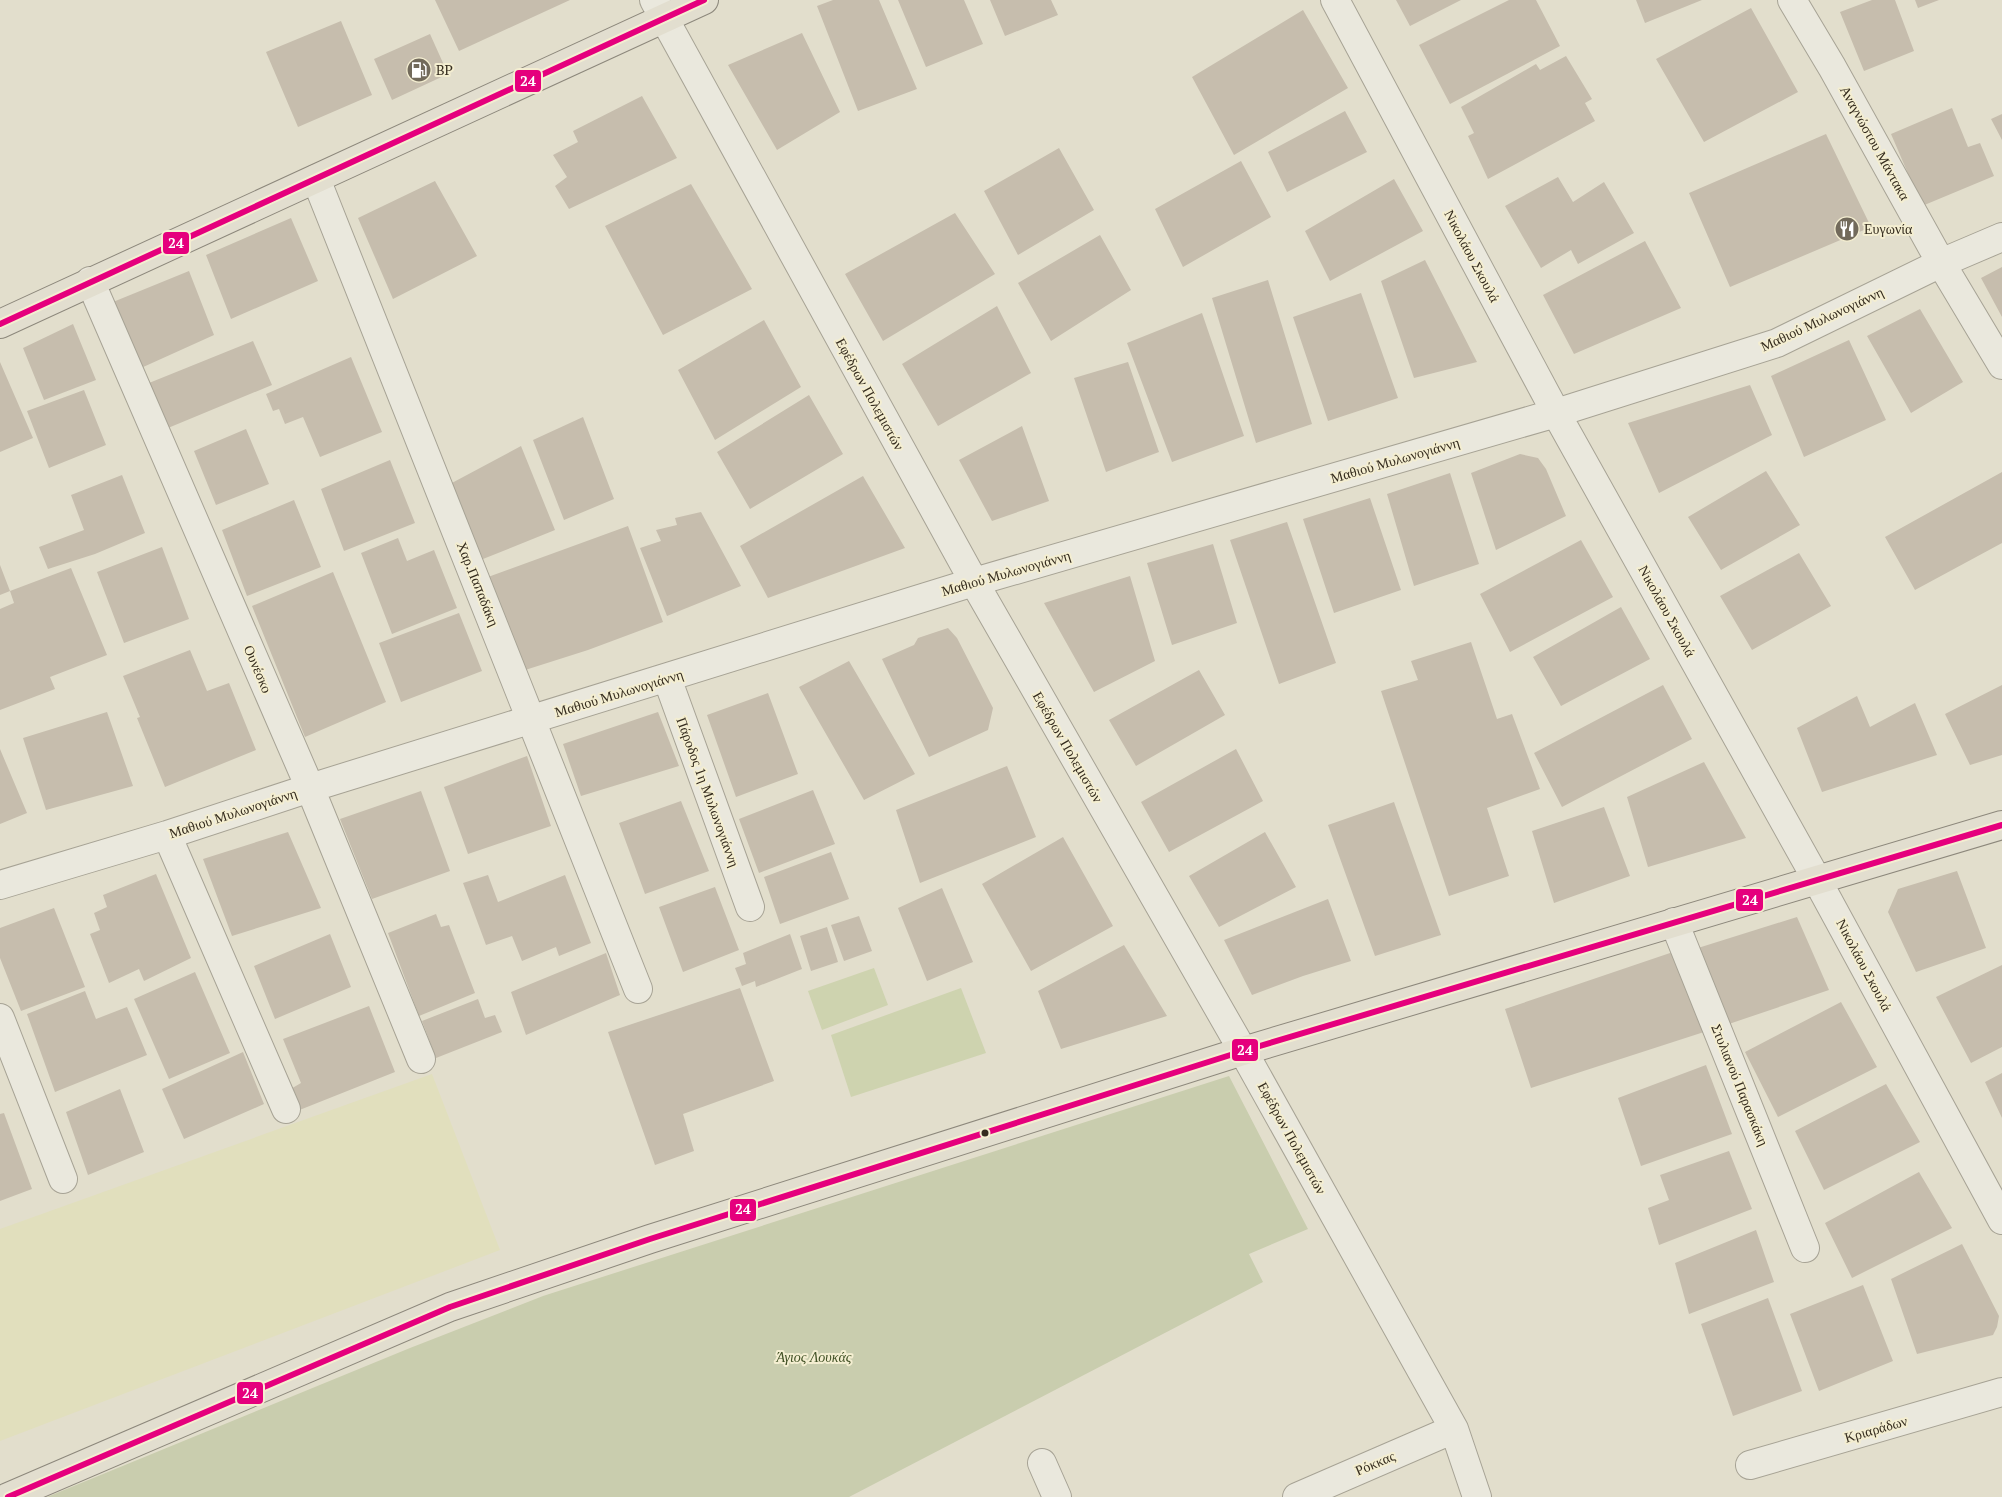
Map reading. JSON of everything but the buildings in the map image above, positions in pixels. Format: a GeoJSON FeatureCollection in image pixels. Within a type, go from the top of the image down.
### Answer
{"type":"FeatureCollection","features":[{"type":"Feature","properties":{"kind":"main road"},"geometry":{"type":"LineString","coordinates":[[0,324],[90,281],[316,179],[659,8],[704,0]]}},
{"type":"Feature","properties":{"kind":"main road"},"geometry":{"type":"LineString","coordinates":[[8,1497],[450,1307],[650,1239],[1243,1051],[2002,825]]}},
{"type":"Feature","properties":{"kind":"street","name":"Νικολάου Σκουλά"},"geometry":{"type":"LineString","coordinates":[[1335,0],[1556,413],[1817,880],[2002,1220]]}},
{"type":"Feature","properties":{"kind":"street","name":"Αναγνώστου Μάντακα"},"geometry":{"type":"LineString","coordinates":[[1792,0],[1832,67],[1941,263],[2002,365]]}},
{"type":"Feature","properties":{"kind":"street","name":"Εφέδρων Πολεμιστών"},"geometry":{"type":"LineString","coordinates":[[659,8],[974,582],[1243,1051],[1454,1429],[1477,1497]]}},
{"type":"Feature","properties":{"kind":"street","name":"Χαρ.Παπαδάκη"},"geometry":{"type":"LineString","coordinates":[[316,179],[638,989]]}},
{"type":"Feature","properties":{"kind":"street","name":"Μαθιού Μυλωνογιάννη"},"geometry":{"type":"LineString","coordinates":[[0,885],[167,835],[310,788],[974,582],[1556,413],[1778,342],[1941,263],[2002,236]]}},
{"type":"Feature","properties":{"kind":"street","name":"Ουνέσκο"},"geometry":{"type":"LineString","coordinates":[[90,281],[310,788],[421,1060]]}},
{"type":"Feature","properties":{"kind":"street","name":"Πάροδος 1η Μυλωνογιάννη"},"geometry":{"type":"LineString","coordinates":[[667,678],[750,907]]}},
{"type":"Feature","properties":{"kind":"street"},"geometry":{"type":"LineString","coordinates":[[167,835],[286,1109]]}},
{"type":"Feature","properties":{"kind":"street","name":"Στυλιανού Παρασκάκη"},"geometry":{"type":"LineString","coordinates":[[1674,922],[1805,1248]]}},
{"type":"Feature","properties":{"kind":"street"},"geometry":{"type":"LineString","coordinates":[[0,1018],[63,1179]]}},
{"type":"Feature","properties":{"kind":"street","name":"Κριαράδων"},"geometry":{"type":"LineString","coordinates":[[1750,1465],[2002,1392]]}},
{"type":"Feature","properties":{"kind":"street","name":"Ρόκκας"},"geometry":{"type":"LineString","coordinates":[[1297,1497],[1454,1429]]}},
{"type":"Feature","properties":{"kind":"street"},"geometry":{"type":"LineString","coordinates":[[1042,1462],[1058,1497]]}},
{"type":"Feature","properties":{"kind":"shaded area"},"geometry":{"type":"Polygon","coordinates":[[[432,1074],[500,1250],[0,1441],[0,1229],[432,1074]]]}},
{"type":"Feature","properties":{"kind":"green space"},"geometry":{"type":"Polygon","coordinates":[[[874,968],[888,1005],[822,1030],[808,991],[874,968]]]}},
{"type":"Feature","properties":{"kind":"green space"},"geometry":{"type":"Polygon","coordinates":[[[961,988],[986,1053],[851,1097],[831,1035],[961,988]]]}},
{"type":"Feature","properties":{"kind":"green space","name":"Άγιος Λουκάς"},"geometry":{"type":"Polygon","coordinates":[[[1229,1076],[1308,1229],[1249,1254],[1263,1282],[849,1497],[47,1497],[410,1348],[543,1296],[1229,1076]]]}},
{"type":"Feature","properties":{"kind":"transit line","name":"24"},"geometry":{"type":"LineString","coordinates":[[0,324],[704,0]]}},
{"type":"Feature","properties":{"kind":"transit line","name":"24"},"geometry":{"type":"LineString","coordinates":[[8,1497],[450,1307],[650,1239],[1243,1051],[2002,825]]}},
{"type":"Feature","properties":{"kind":"place","name":"BP"},"geometry":{"type":"Point","coordinates":[419,70]}},
{"type":"Feature","properties":{"kind":"place","name":"Ευγωνία"},"geometry":{"type":"Point","coordinates":[1847,229]}}]}
